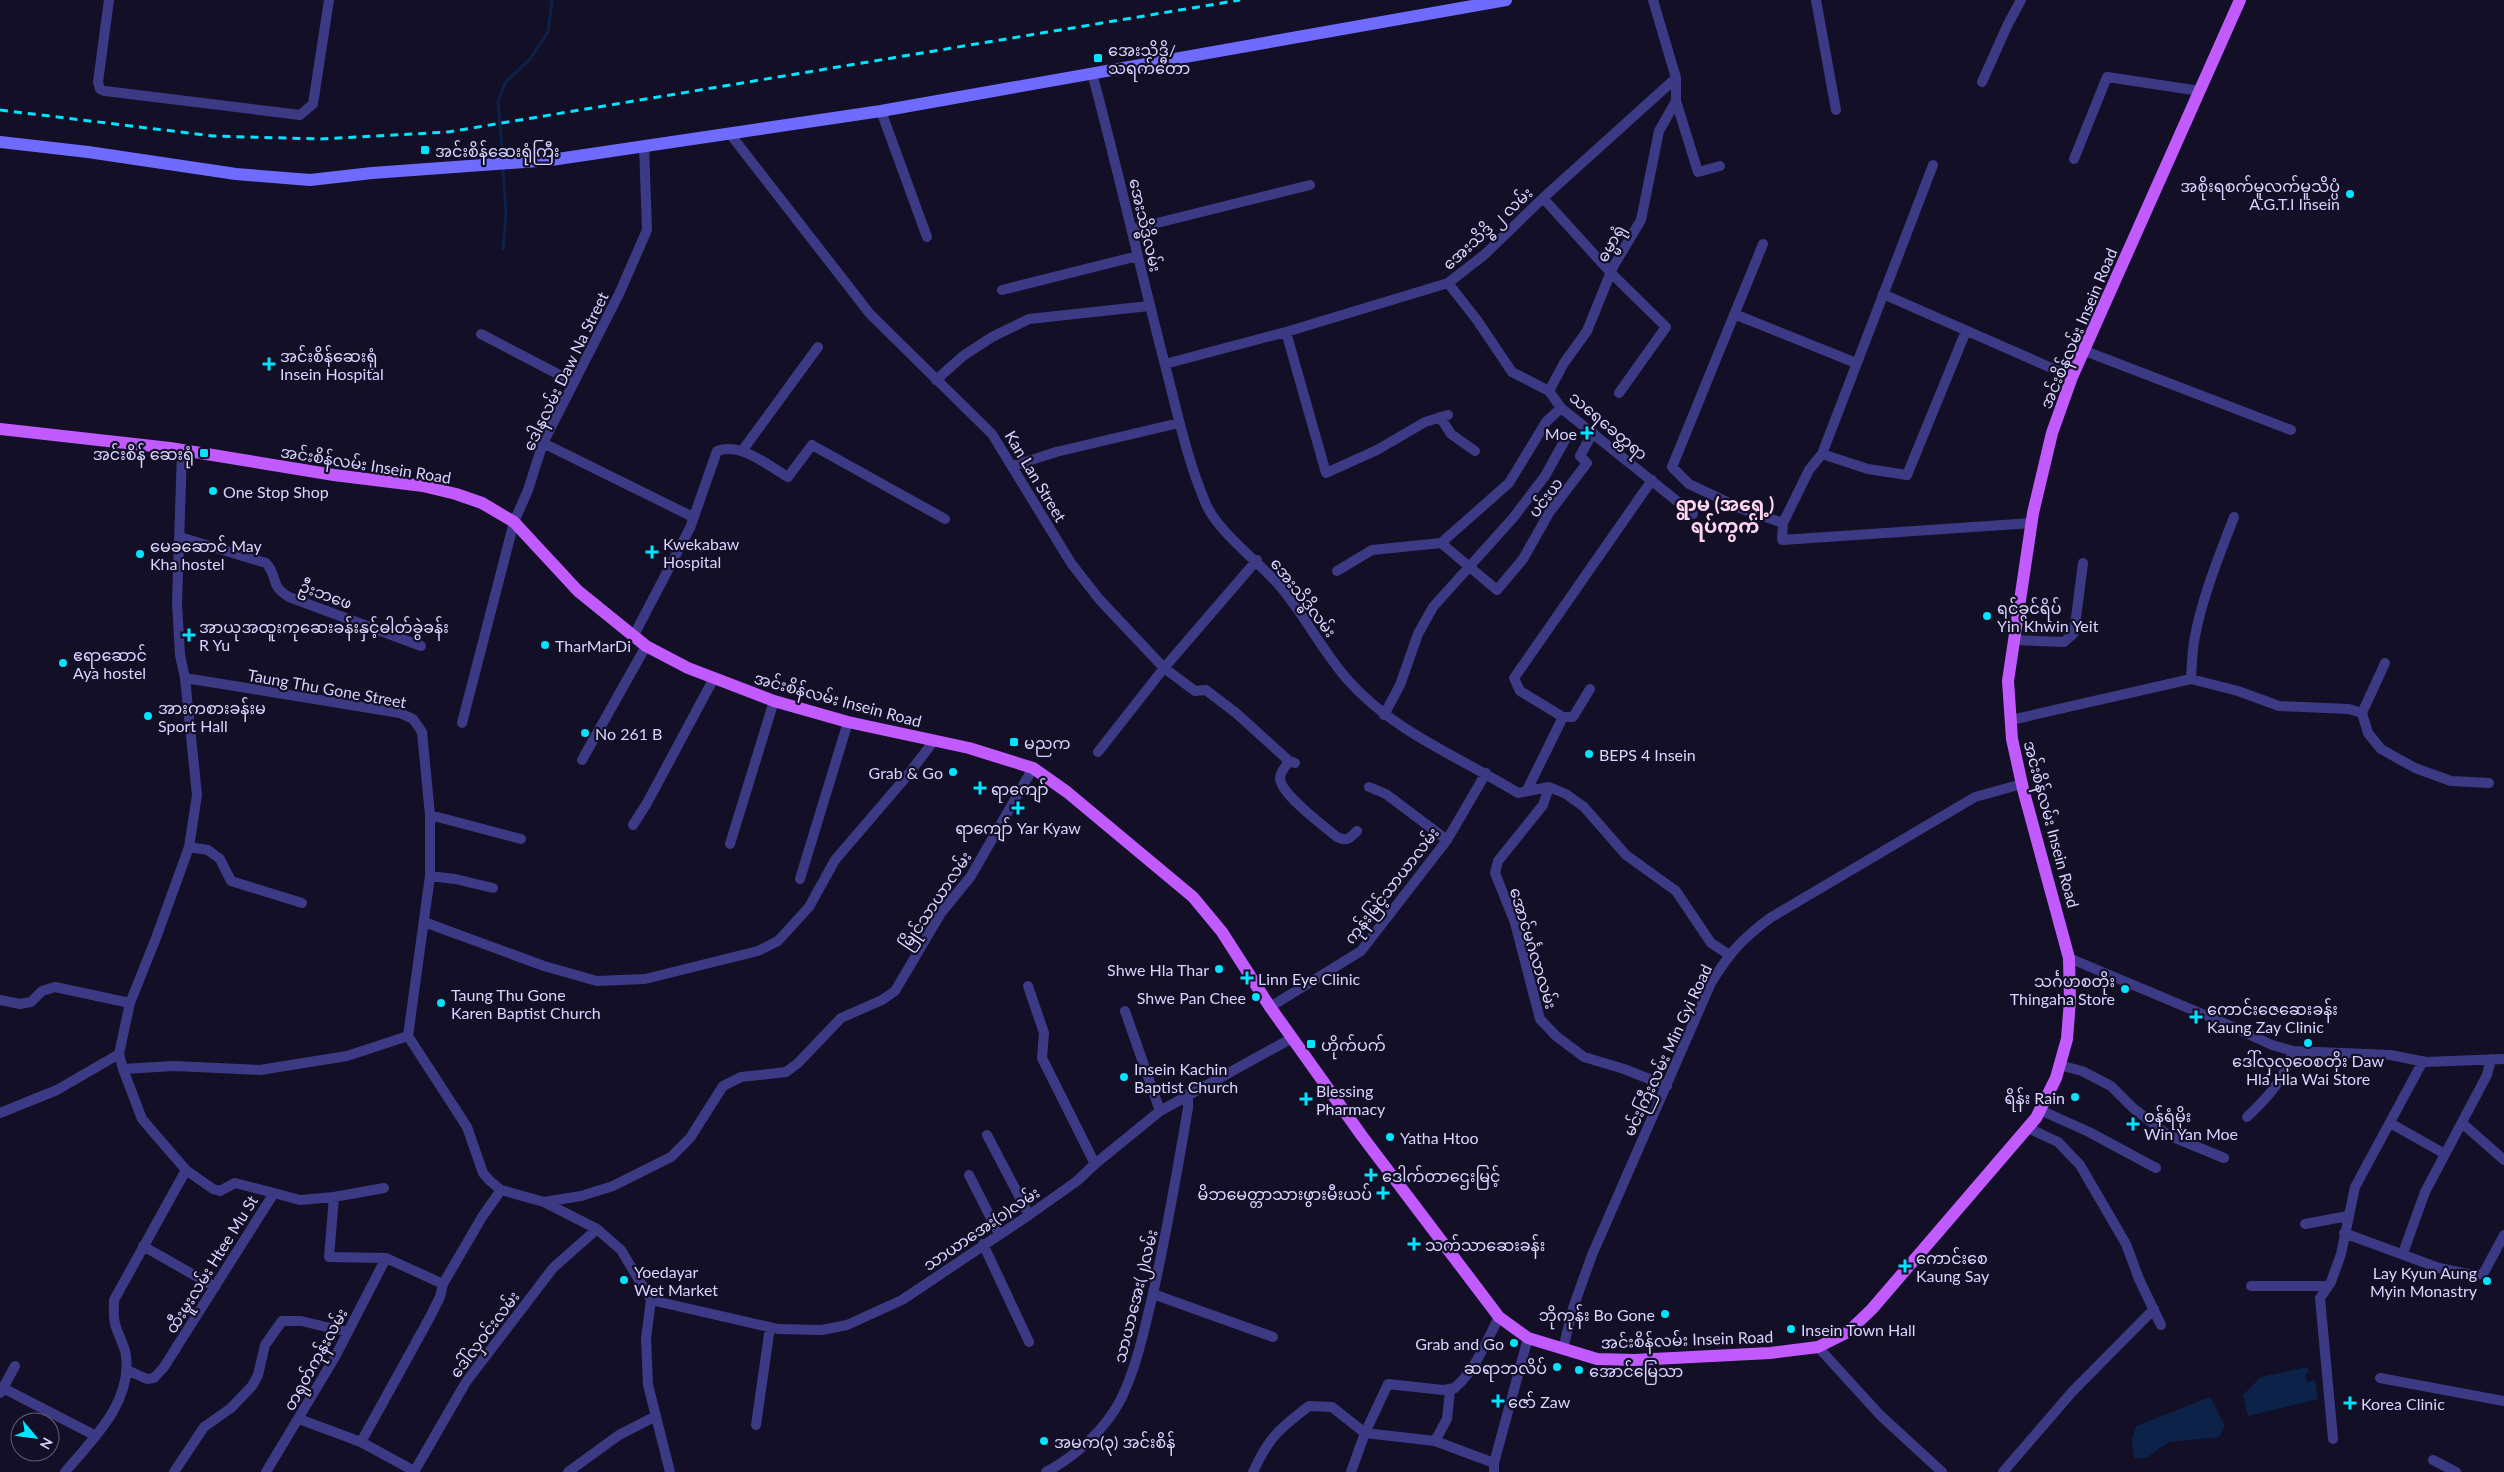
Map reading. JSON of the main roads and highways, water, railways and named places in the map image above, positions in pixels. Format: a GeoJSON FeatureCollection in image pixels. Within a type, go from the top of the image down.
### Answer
{"type":"FeatureCollection","features":[{"type":"Feature","properties":{"kind":"main road"},"geometry":{"type":"LineString","coordinates":[[0,142],[88,152],[236,174],[310,180],[498,165],[551,160],[881,111],[1506,0]]}},
{"type":"Feature","properties":{"kind":"main road","name":"အင်းစိန်လမ်း Insein Road"},"geometry":{"type":"LineString","coordinates":[[0,429],[182,451],[334,475],[423,486],[456,494],[482,503],[514,522],[578,591],[646,646],[688,668],[774,701],[848,722],[933,742],[968,748],[1033,768],[1067,792],[1192,897],[1222,932],[1270,1007],[1340,1105],[1499,1317],[1528,1338],[1597,1359],[1634,1360],[1770,1353],[1818,1347],[1848,1332],[1872,1309],[2028,1128],[2040,1110],[2056,1078],[2067,1039],[2070,1000],[2069,958],[2022,784],[2012,738],[2008,681],[2032,523],[2052,433],[2072,377],[2240,0]]}},
{"type":"Feature","properties":{"kind":"water"},"geometry":{"type":"Polygon","coordinates":[[[2307,1367],[2309,1372],[2305,1375],[2307,1382],[2315,1380],[2318,1399],[2248,1416],[2243,1395],[2261,1377],[2307,1367]]]}},
{"type":"Feature","properties":{"kind":"water"},"geometry":{"type":"Polygon","coordinates":[[[2210,1397],[2225,1426],[2219,1437],[2169,1442],[2146,1458],[2134,1458],[2132,1439],[2136,1426],[2210,1397]]]}},
{"type":"Feature","properties":{"kind":"waterway"},"geometry":{"type":"LineString","coordinates":[[503,161],[498,101],[505,83],[530,59],[548,32],[552,0]]}},
{"type":"Feature","properties":{"kind":"waterway"},"geometry":{"type":"LineString","coordinates":[[503,168],[506,214],[503,249]]}},
{"type":"Feature","properties":{"kind":"railway"},"geometry":{"type":"LineString","coordinates":[[0,110],[213,136],[320,139],[448,132],[1240,0]]}},
{"type":"Feature","properties":{"kind":"place","name":"အေးသိဒ္ဓိ/ သရက်တော"},"geometry":{"type":"Point","coordinates":[1098,58]}},
{"type":"Feature","properties":{"kind":"place","name":"အင်းစိန်ဆေးရုံကြီး"},"geometry":{"type":"Point","coordinates":[425,150]}},
{"type":"Feature","properties":{"kind":"place","name":"အစိုးရစက်မှုလက်မှုသိပ္ပံ A.G.T.I Insein"},"geometry":{"type":"Point","coordinates":[2350,194]}},
{"type":"Feature","properties":{"kind":"place","name":"အင်းစိန်ဆေးရုံ Insein Hospital"},"geometry":{"type":"Point","coordinates":[269,364]}},
{"type":"Feature","properties":{"kind":"place","name":"Moe"},"geometry":{"type":"Point","coordinates":[1587,433]}},
{"type":"Feature","properties":{"kind":"place","name":"အင်းစိန် ဆေးရုံ"},"geometry":{"type":"Point","coordinates":[204,453]}},
{"type":"Feature","properties":{"kind":"place","name":"One Stop Shop"},"geometry":{"type":"Point","coordinates":[213,491]}},
{"type":"Feature","properties":{"kind":"place","name":"Kwekabaw Hospital"},"geometry":{"type":"Point","coordinates":[652,552]}},
{"type":"Feature","properties":{"kind":"place","name":"မေခဆောင် May Kha hostel"},"geometry":{"type":"Point","coordinates":[140,554]}},
{"type":"Feature","properties":{"kind":"place","name":"ရင်ခွင်ရိပ် Yin Khwin Yeit"},"geometry":{"type":"Point","coordinates":[1987,616]}},
{"type":"Feature","properties":{"kind":"place","name":"အာယုအထူးကုဆေးခန်းနှင့်ဓါတ်ခွဲခန်း R Yu"},"geometry":{"type":"Point","coordinates":[189,635]}},
{"type":"Feature","properties":{"kind":"place","name":"TharMarDi"},"geometry":{"type":"Point","coordinates":[545,645]}},
{"type":"Feature","properties":{"kind":"place","name":"ဧရာဆောင် Aya hostel"},"geometry":{"type":"Point","coordinates":[63,663]}},
{"type":"Feature","properties":{"kind":"place","name":"အားကစားခန်းမ Sport Hall"},"geometry":{"type":"Point","coordinates":[148,716]}},
{"type":"Feature","properties":{"kind":"place","name":"No 261 B"},"geometry":{"type":"Point","coordinates":[585,733]}},
{"type":"Feature","properties":{"kind":"place","name":"မညက"},"geometry":{"type":"Point","coordinates":[1014,742]}},
{"type":"Feature","properties":{"kind":"place","name":"BEPS 4 Insein"},"geometry":{"type":"Point","coordinates":[1589,754]}},
{"type":"Feature","properties":{"kind":"place","name":"Grab & Go"},"geometry":{"type":"Point","coordinates":[953,772]}},
{"type":"Feature","properties":{"kind":"place","name":"ရာကျော်"},"geometry":{"type":"Point","coordinates":[980,788]}},
{"type":"Feature","properties":{"kind":"place","name":"ရာကျော် Yar Kyaw"},"geometry":{"type":"Point","coordinates":[1018,808]}},
{"type":"Feature","properties":{"kind":"place","name":"Shwe Hla Thar"},"geometry":{"type":"Point","coordinates":[1219,969]}},
{"type":"Feature","properties":{"kind":"place","name":"Linn Eye Clinic"},"geometry":{"type":"Point","coordinates":[1247,978]}},
{"type":"Feature","properties":{"kind":"place","name":"သင်္ဂဟစတိုး Thingaha Store"},"geometry":{"type":"Point","coordinates":[2125,989]}},
{"type":"Feature","properties":{"kind":"place","name":"Shwe Pan Chee"},"geometry":{"type":"Point","coordinates":[1256,997]}},
{"type":"Feature","properties":{"kind":"place","name":"Taung Thu Gone Karen Baptist Church"},"geometry":{"type":"Point","coordinates":[441,1003]}},
{"type":"Feature","properties":{"kind":"place","name":"ကောင်းဇေဆေးခန်း Kaung Zay Clinic"},"geometry":{"type":"Point","coordinates":[2196,1017]}},
{"type":"Feature","properties":{"kind":"place","name":"ဒေါ်လှလှဝေစတိုး Daw Hla Hla Wai Store"},"geometry":{"type":"Point","coordinates":[2308,1043]}},
{"type":"Feature","properties":{"kind":"place","name":"ဟိုက်ပက်"},"geometry":{"type":"Point","coordinates":[1311,1044]}},
{"type":"Feature","properties":{"kind":"place","name":"Insein Kachin Baptist Church"},"geometry":{"type":"Point","coordinates":[1124,1077]}},
{"type":"Feature","properties":{"kind":"place","name":"ရိန်း Rain"},"geometry":{"type":"Point","coordinates":[2075,1097]}},
{"type":"Feature","properties":{"kind":"place","name":"Blessing Pharmacy"},"geometry":{"type":"Point","coordinates":[1306,1099]}},
{"type":"Feature","properties":{"kind":"place","name":"ဝန်ရံမိုး Win Yan Moe"},"geometry":{"type":"Point","coordinates":[2133,1124]}},
{"type":"Feature","properties":{"kind":"place","name":"Yatha Htoo"},"geometry":{"type":"Point","coordinates":[1390,1137]}},
{"type":"Feature","properties":{"kind":"place","name":"ဒေါက်တာဌေးမြင့်"},"geometry":{"type":"Point","coordinates":[1371,1175]}},
{"type":"Feature","properties":{"kind":"place","name":"မိဘမေတ္တာသားဖွားမီးယပ်"},"geometry":{"type":"Point","coordinates":[1383,1193]}},
{"type":"Feature","properties":{"kind":"place","name":"သက်သာဆေးခန်း"},"geometry":{"type":"Point","coordinates":[1414,1244]}},
{"type":"Feature","properties":{"kind":"place","name":"ကောင်းစေ Kaung Say"},"geometry":{"type":"Point","coordinates":[1905,1266]}},
{"type":"Feature","properties":{"kind":"place","name":"Yoedayar Wet Market"},"geometry":{"type":"Point","coordinates":[624,1280]}},
{"type":"Feature","properties":{"kind":"place","name":"Lay Kyun Aung Myin Monastry"},"geometry":{"type":"Point","coordinates":[2487,1281]}},
{"type":"Feature","properties":{"kind":"place","name":"ဘိုကုန်း Bo Gone"},"geometry":{"type":"Point","coordinates":[1665,1314]}},
{"type":"Feature","properties":{"kind":"place","name":"Insein Town Hall"},"geometry":{"type":"Point","coordinates":[1791,1329]}},
{"type":"Feature","properties":{"kind":"place","name":"Grab and Go"},"geometry":{"type":"Point","coordinates":[1514,1343]}},
{"type":"Feature","properties":{"kind":"place","name":"ဆရာဘလိပ်"},"geometry":{"type":"Point","coordinates":[1557,1367]}},
{"type":"Feature","properties":{"kind":"place","name":"အောင်မြေသာ"},"geometry":{"type":"Point","coordinates":[1579,1370]}},
{"type":"Feature","properties":{"kind":"place","name":"ဇော် Zaw"},"geometry":{"type":"Point","coordinates":[1498,1401]}},
{"type":"Feature","properties":{"kind":"place","name":"Korea Clinic"},"geometry":{"type":"Point","coordinates":[2350,1403]}},
{"type":"Feature","properties":{"kind":"place","name":"အမက(၃) အင်းစိန်"},"geometry":{"type":"Point","coordinates":[1044,1441]}},
{"type":"Feature","properties":{"kind":"district","name":"ရွာမ (အရှေ့) ရပ်ကွက်"},"geometry":{"type":"Point","coordinates":[1725,514]}}]}
